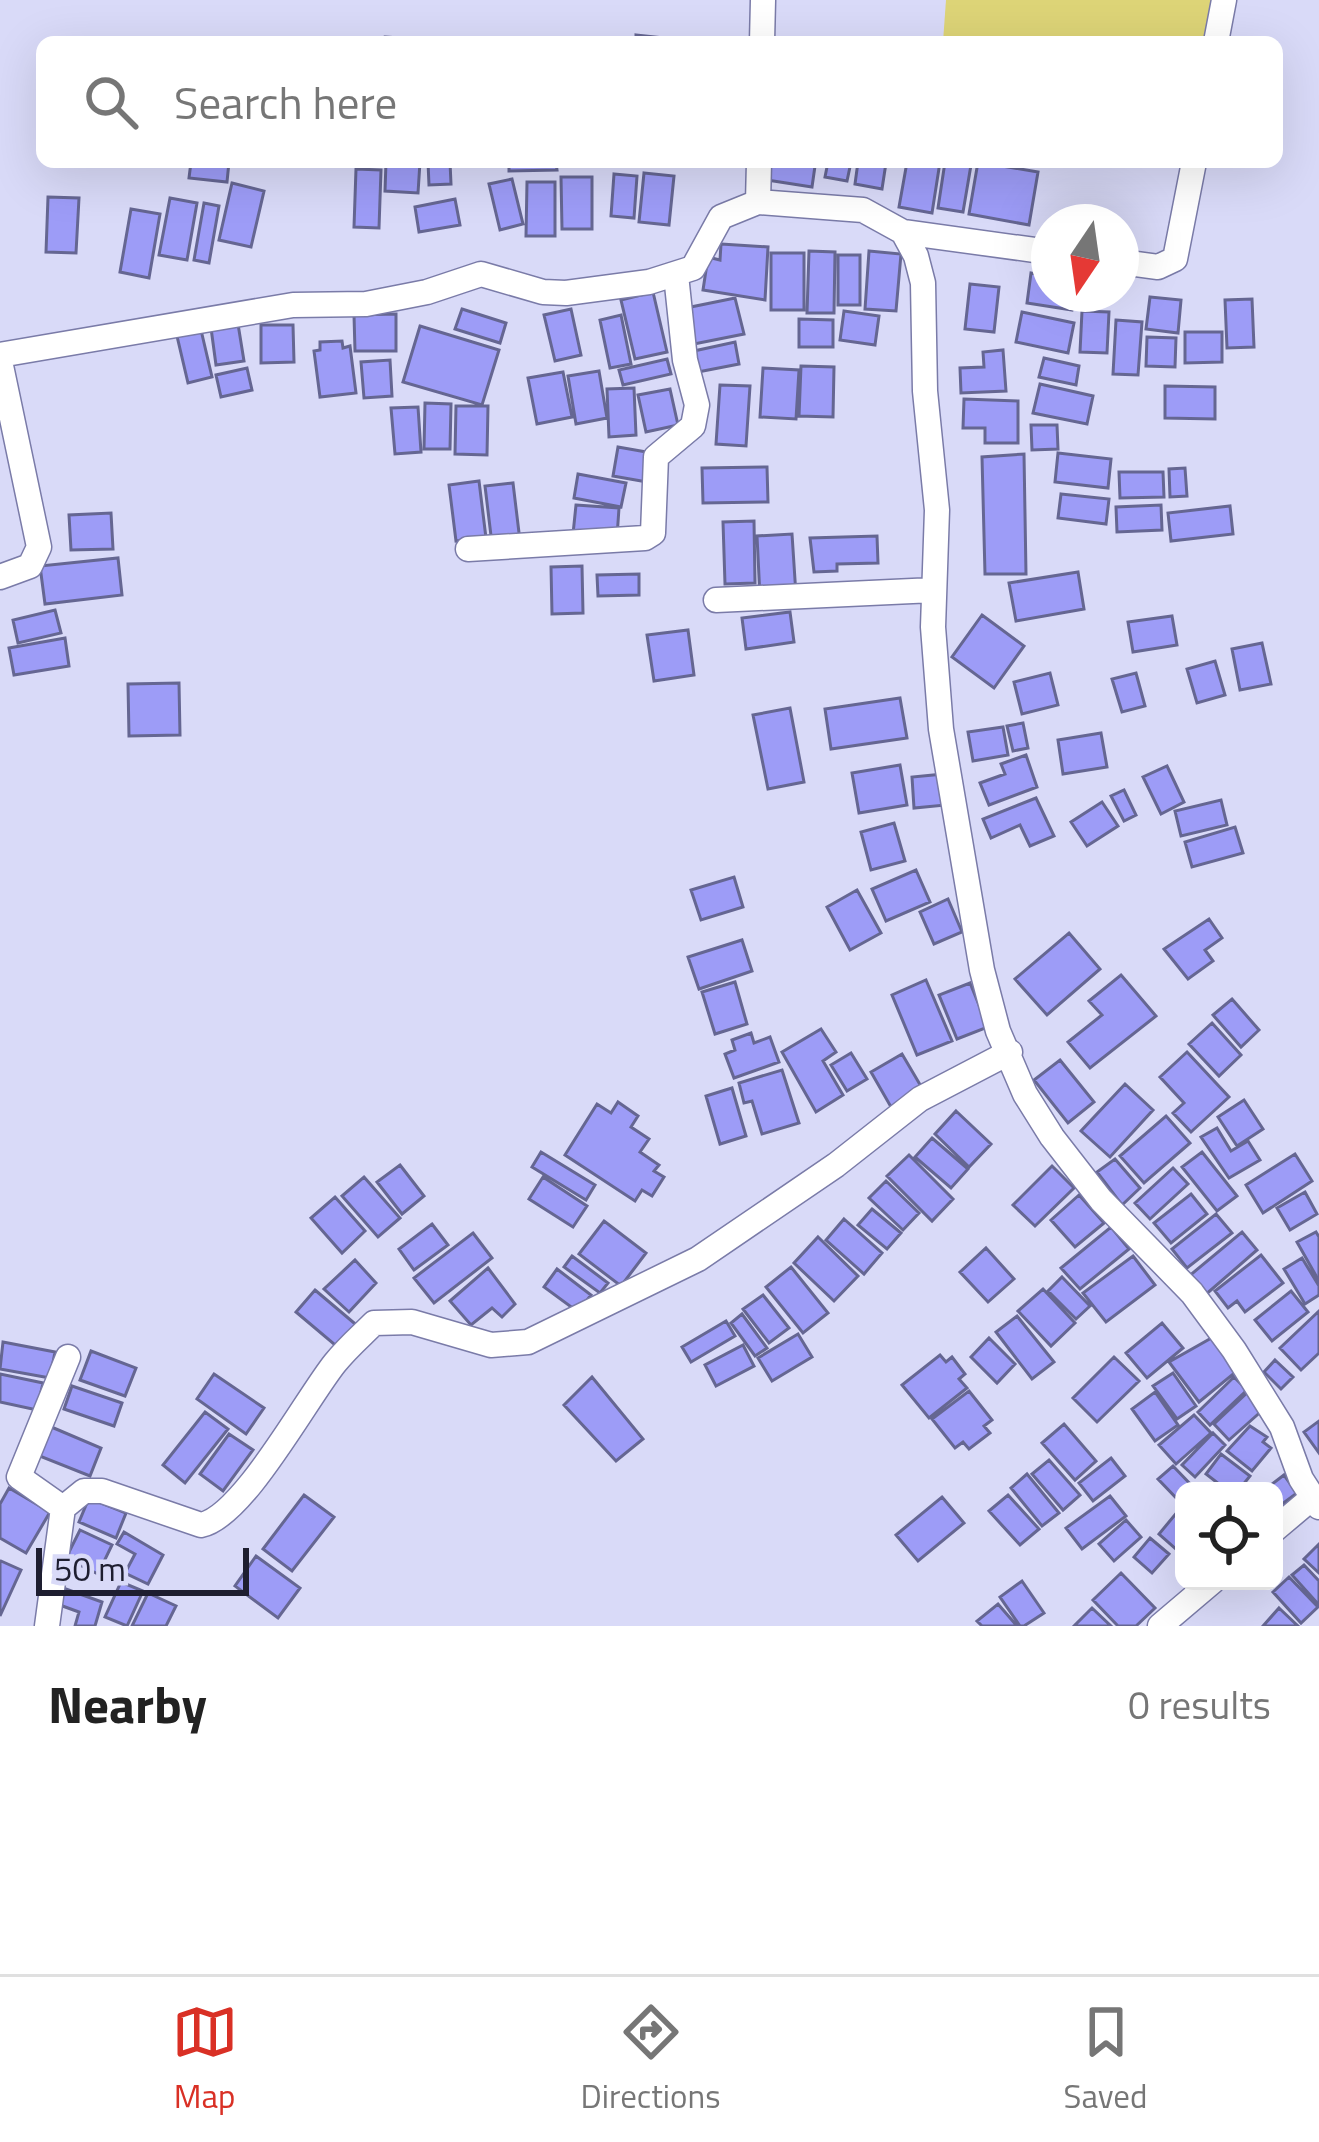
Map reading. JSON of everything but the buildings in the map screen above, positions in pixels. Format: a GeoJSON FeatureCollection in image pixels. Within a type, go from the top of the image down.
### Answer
{"type":"FeatureCollection","features":[{"type":"Feature","properties":{"kind":"street"},"geometry":{"type":"LineString","coordinates":[[762,36],[763,0]]}},
{"type":"Feature","properties":{"kind":"street"},"geometry":{"type":"LineString","coordinates":[[1217,36],[1224,0]]}},
{"type":"Feature","properties":{"kind":"street"},"geometry":{"type":"LineString","coordinates":[[758,202],[759,168]]}},
{"type":"Feature","properties":{"kind":"street"},"geometry":{"type":"LineString","coordinates":[[1139,264],[1158,267],[1175,259],[1194,168]]}},
{"type":"Feature","properties":{"kind":"street"},"geometry":{"type":"LineString","coordinates":[[0,577],[30,566],[39,548],[0,358],[293,305],[367,304],[428,292],[481,274],[543,292],[649,282],[693,268],[721,217],[758,202],[863,210],[890,221],[903,232],[916,256],[923,283],[925,391],[938,510],[933,627],[941,729],[982,970],[998,1031],[1025,1094],[1052,1137],[1101,1201],[1192,1293],[1282,1427],[1315,1503],[1283,1524]]}},
{"type":"Feature","properties":{"kind":"street"},"geometry":{"type":"LineString","coordinates":[[903,232],[1031,250]]}},
{"type":"Feature","properties":{"kind":"street"},"geometry":{"type":"LineString","coordinates":[[468,549],[645,538],[653,533],[656,457],[693,426],[698,405],[685,359],[676,274]]}},
{"type":"Feature","properties":{"kind":"street"},"geometry":{"type":"LineString","coordinates":[[716,600],[934,590]]}},
{"type":"Feature","properties":{"kind":"street"},"geometry":{"type":"LineString","coordinates":[[47,1626],[63,1508],[84,1491],[102,1491],[201,1525],[219,1519],[254,1479],[336,1361],[374,1323],[412,1322],[491,1345],[528,1342],[698,1259],[836,1166],[920,1099],[1010,1052]]}},
{"type":"Feature","properties":{"kind":"street"},"geometry":{"type":"LineString","coordinates":[[63,1508],[20,1477],[68,1357]]}},
{"type":"Feature","properties":{"kind":"street"},"geometry":{"type":"LineString","coordinates":[[1160,1626],[1203,1590]]}},
{"type":"Feature","properties":{"kind":"shaded area"},"geometry":{"type":"Polygon","coordinates":[[[946,0],[1228,0],[1221,36],[943,36],[946,0]]]}}]}
